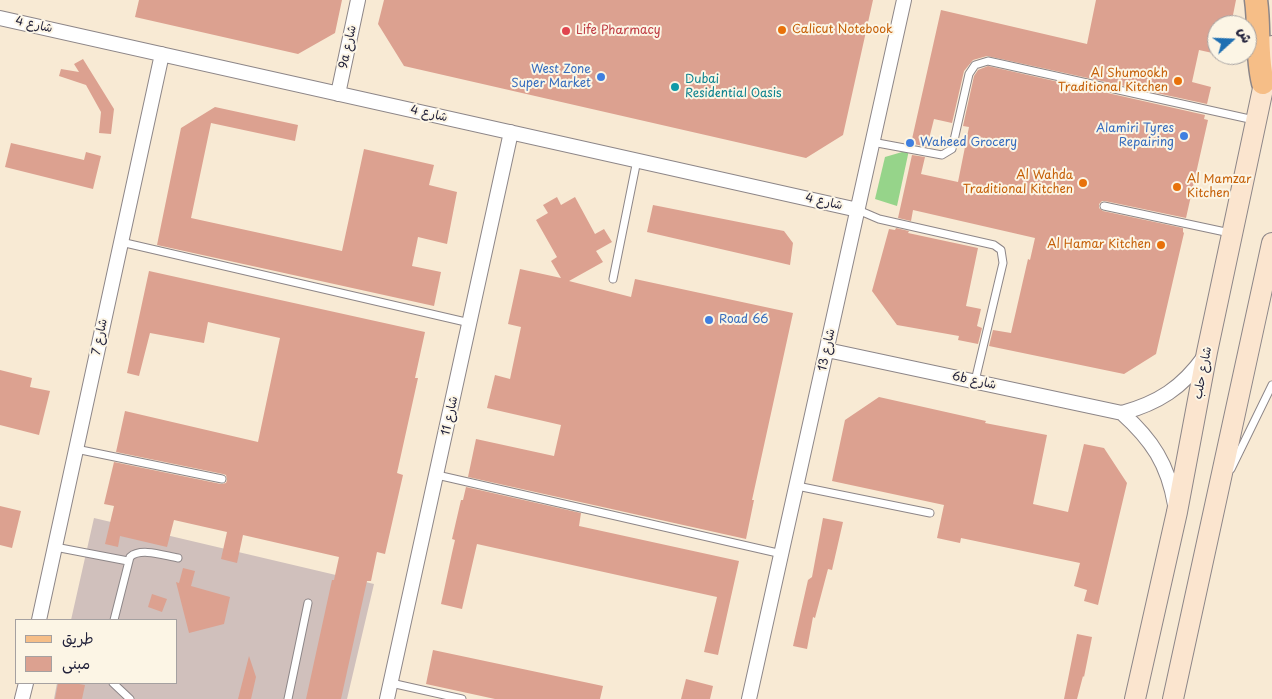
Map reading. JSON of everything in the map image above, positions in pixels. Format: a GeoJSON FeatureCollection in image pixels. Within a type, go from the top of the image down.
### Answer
{"type":"FeatureCollection","features":[{"type":"Feature","properties":{"kind":"main road"},"geometry":{"type":"LineString","coordinates":[[1256,0],[1258,52],[1263,83]]}},
{"type":"Feature","properties":{"kind":"street","name":"9a شارع"},"geometry":{"type":"LineString","coordinates":[[338,94],[358,0]]}},
{"type":"Feature","properties":{"kind":"street","name":"شارع 13"},"geometry":{"type":"LineString","coordinates":[[749,699],[904,0]]}},
{"type":"Feature","properties":{"kind":"street","name":"شارع 4"},"geometry":{"type":"LineString","coordinates":[[0,18],[858,210]]}},
{"type":"Feature","properties":{"kind":"street","name":"شارع حلب"},"geometry":{"type":"LineString","coordinates":[[1136,699],[1272,46]]}},
{"type":"Feature","properties":{"kind":"street","name":"شارع 7"},"geometry":{"type":"LineString","coordinates":[[39,619],[162,54]]}},
{"type":"Feature","properties":{"kind":"street","name":"شارع 11"},"geometry":{"type":"LineString","coordinates":[[387,699],[511,132]]}},
{"type":"Feature","properties":{"kind":"street"},"geometry":{"type":"LineString","coordinates":[[1173,699],[1272,243]]}},
{"type":"Feature","properties":{"kind":"street","name":"6b شارع"},"geometry":{"type":"LineString","coordinates":[[826,350],[1122,413],[1143,407],[1162,398],[1180,385],[1195,370],[1207,352]]}},
{"type":"Feature","properties":{"kind":"street","name":"6b شارع"},"geometry":{"type":"LineString","coordinates":[[1122,413],[1149,440],[1165,467],[1173,489],[1176,512]]}},
{"type":"Feature","properties":{"kind":"street"},"geometry":{"type":"LineString","coordinates":[[22,699],[26,684]]}},
{"type":"Feature","properties":{"kind":"lane"},"geometry":{"type":"LineString","coordinates":[[872,142],[942,154],[948,153],[952,149],[970,74],[975,65],[988,61],[1257,120]]}},
{"type":"Feature","properties":{"kind":"lane"},"geometry":{"type":"LineString","coordinates":[[613,279],[637,160]]}},
{"type":"Feature","properties":{"kind":"lane"},"geometry":{"type":"LineString","coordinates":[[1104,206],[1232,234]]}},
{"type":"Feature","properties":{"kind":"lane"},"geometry":{"type":"LineString","coordinates":[[858,210],[879,219],[994,245],[1001,250],[1003,263],[975,381]]}},
{"type":"Feature","properties":{"kind":"lane"},"geometry":{"type":"LineString","coordinates":[[121,242],[470,323]]}},
{"type":"Feature","properties":{"kind":"lane"},"geometry":{"type":"LineString","coordinates":[[1216,498],[1272,385]]}},
{"type":"Feature","properties":{"kind":"lane"},"geometry":{"type":"LineString","coordinates":[[76,449],[222,479]]}},
{"type":"Feature","properties":{"kind":"lane"},"geometry":{"type":"LineString","coordinates":[[437,475],[782,554]]}},
{"type":"Feature","properties":{"kind":"lane"},"geometry":{"type":"LineString","coordinates":[[796,486],[930,513]]}},
{"type":"Feature","properties":{"kind":"lane"},"geometry":{"type":"LineString","coordinates":[[55,546],[128,561]]}},
{"type":"Feature","properties":{"kind":"lane"},"geometry":{"type":"LineString","coordinates":[[114,619],[128,561],[133,554],[138,552],[178,558]]}},
{"type":"Feature","properties":{"kind":"lane"},"geometry":{"type":"LineString","coordinates":[[288,699],[308,603]]}},
{"type":"Feature","properties":{"kind":"lane"},"geometry":{"type":"LineString","coordinates":[[391,683],[462,699]]}},
{"type":"Feature","properties":{"kind":"lane"},"geometry":{"type":"LineString","coordinates":[[114,684],[130,699]]}},
{"type":"Feature","properties":{"kind":"shaded area"},"geometry":{"type":"Polygon","coordinates":[[[94,518],[374,584],[347,699],[54,699],[57,684],[178,684],[178,619],[71,619],[94,518]]]}},
{"type":"Feature","properties":{"kind":"green space"},"geometry":{"type":"Polygon","coordinates":[[[909,150],[897,206],[875,199],[885,157],[909,150]]]}},
{"type":"Feature","properties":{"kind":"building"},"geometry":{"type":"Polygon","coordinates":[[[139,0],[342,0],[335,33],[298,54],[135,17],[139,0]]]}},
{"type":"Feature","properties":{"kind":"building","name":"Dubai Residential Oasis"},"geometry":{"type":"Polygon","coordinates":[[[384,0],[873,0],[843,135],[806,158],[404,66],[378,24],[384,0]]]}},
{"type":"Feature","properties":{"kind":"building"},"geometry":{"type":"Polygon","coordinates":[[[1096,0],[1236,0],[1233,15],[1207,15],[1207,52],[1199,50],[1192,82],[1211,87],[1207,104],[987,56],[973,60],[964,71],[952,123],[934,119],[927,147],[914,144],[915,139],[912,139],[941,10],[1087,44],[1096,0]]]}},
{"type":"Feature","properties":{"kind":"building"},"geometry":{"type":"Polygon","coordinates":[[[83,59],[114,109],[111,134],[99,133],[101,112],[86,85],[59,76],[61,69],[79,72],[74,64],[83,59]]]}},
{"type":"Feature","properties":{"kind":"building"},"geometry":{"type":"Polygon","coordinates":[[[988,66],[1205,115],[1204,119],[1208,120],[1186,218],[1105,201],[1099,204],[1099,208],[1103,211],[1183,228],[1184,233],[1156,354],[1124,374],[989,346],[993,330],[1011,333],[1028,259],[1030,260],[1035,238],[913,210],[911,221],[898,218],[912,155],[925,157],[921,174],[958,182],[969,127],[963,126],[974,76],[978,70],[988,66]]]}},
{"type":"Feature","properties":{"kind":"building"},"geometry":{"type":"Polygon","coordinates":[[[215,107],[298,125],[295,141],[211,123],[191,218],[342,251],[364,149],[434,165],[429,185],[457,192],[447,244],[418,237],[412,266],[441,272],[434,306],[157,245],[181,128],[215,107]]]}},
{"type":"Feature","properties":{"kind":"building"},"geometry":{"type":"Polygon","coordinates":[[[11,143],[84,160],[86,152],[101,156],[93,189],[5,167],[11,143]]]}},
{"type":"Feature","properties":{"kind":"building"},"geometry":{"type":"Polygon","coordinates":[[[557,197],[561,205],[575,197],[595,234],[604,229],[612,242],[596,251],[603,262],[569,281],[631,297],[635,279],[793,313],[752,500],[754,500],[746,539],[468,477],[476,439],[554,456],[561,425],[487,408],[495,375],[510,379],[521,327],[508,324],[520,269],[561,278],[551,261],[557,257],[536,220],[548,213],[543,205],[557,197]]]}},
{"type":"Feature","properties":{"kind":"building"},"geometry":{"type":"Polygon","coordinates":[[[653,205],[784,231],[793,243],[790,265],[647,232],[653,205]]]}},
{"type":"Feature","properties":{"kind":"building"},"geometry":{"type":"Polygon","coordinates":[[[896,228],[909,231],[908,233],[978,248],[966,306],[981,309],[977,326],[982,328],[978,344],[958,340],[959,336],[897,325],[872,291],[889,229],[895,230],[896,228]]]}},
{"type":"Feature","properties":{"kind":"building"},"geometry":{"type":"Polygon","coordinates":[[[149,271],[425,332],[415,378],[418,378],[397,473],[403,475],[385,554],[377,552],[371,581],[367,581],[341,699],[306,699],[332,580],[334,580],[339,557],[243,535],[237,563],[221,559],[227,532],[174,520],[167,547],[120,536],[118,547],[105,544],[114,506],[104,504],[114,462],[221,484],[226,483],[227,480],[226,475],[223,474],[116,452],[125,411],[258,442],[280,338],[208,322],[204,343],[150,333],[139,376],[127,373],[149,271]]]}},
{"type":"Feature","properties":{"kind":"building"},"geometry":{"type":"Polygon","coordinates":[[[0,370],[32,378],[30,387],[50,391],[39,435],[0,425],[0,370]]]}},
{"type":"Feature","properties":{"kind":"building"},"geometry":{"type":"Polygon","coordinates":[[[879,397],[986,421],[985,423],[1047,435],[1033,504],[1068,512],[1084,444],[1104,448],[1127,483],[1098,605],[1084,601],[1087,590],[1074,586],[1080,563],[961,538],[960,543],[937,538],[944,505],[832,481],[845,420],[879,397]]]}},
{"type":"Feature","properties":{"kind":"building"},"geometry":{"type":"Polygon","coordinates":[[[466,487],[581,513],[579,526],[739,561],[718,655],[704,652],[717,597],[477,544],[462,609],[441,604],[455,540],[452,539],[466,487]]]}},
{"type":"Feature","properties":{"kind":"building"},"geometry":{"type":"Polygon","coordinates":[[[0,506],[21,511],[12,548],[0,545],[0,506]]]}},
{"type":"Feature","properties":{"kind":"building"},"geometry":{"type":"Polygon","coordinates":[[[823,518],[843,522],[832,570],[828,569],[815,618],[813,617],[807,649],[793,646],[808,580],[812,577],[823,518]]]}},
{"type":"Feature","properties":{"kind":"building"},"geometry":{"type":"Polygon","coordinates":[[[183,568],[195,571],[191,586],[230,597],[224,624],[189,633],[176,582],[179,583],[183,568]]]}},
{"type":"Feature","properties":{"kind":"building"},"geometry":{"type":"Polygon","coordinates":[[[152,594],[167,599],[162,612],[148,607],[152,594]]]}},
{"type":"Feature","properties":{"kind":"building"},"geometry":{"type":"Polygon","coordinates":[[[1077,634],[1092,637],[1084,677],[1077,699],[1064,699],[1077,634]]]}},
{"type":"Feature","properties":{"kind":"building"},"geometry":{"type":"Polygon","coordinates":[[[433,650],[603,686],[600,699],[495,699],[426,684],[433,650]]]}},
{"type":"Feature","properties":{"kind":"building"},"geometry":{"type":"Polygon","coordinates":[[[249,656],[256,677],[251,699],[238,699],[249,656]]]}},
{"type":"Feature","properties":{"kind":"building"},"geometry":{"type":"Polygon","coordinates":[[[686,679],[713,686],[710,699],[681,699],[686,679]]]}},
{"type":"Feature","properties":{"kind":"building"},"geometry":{"type":"Polygon","coordinates":[[[58,684],[85,685],[82,699],[55,699],[58,684]]]}},
{"type":"Feature","properties":{"kind":"place","name":"Calicut Notebook"},"geometry":{"type":"Point","coordinates":[782,30]}},
{"type":"Feature","properties":{"kind":"place","name":"Life Pharmacy"},"geometry":{"type":"Point","coordinates":[566,31]}},
{"type":"Feature","properties":{"kind":"place","name":"West Zone Super Market"},"geometry":{"type":"Point","coordinates":[601,77]}},
{"type":"Feature","properties":{"kind":"place","name":"Al Shumookh Traditional Kitchen"},"geometry":{"type":"Point","coordinates":[1178,81]}},
{"type":"Feature","properties":{"kind":"place","name":"Dubai Residential Oasis"},"geometry":{"type":"Point","coordinates":[675,87]}},
{"type":"Feature","properties":{"kind":"place","name":"Alamiri Tyres Repairing"},"geometry":{"type":"Point","coordinates":[1184,136]}},
{"type":"Feature","properties":{"kind":"place","name":"Waheed Grocery"},"geometry":{"type":"Point","coordinates":[910,143]}},
{"type":"Feature","properties":{"kind":"place","name":"Al Wahda Traditional Kitchen"},"geometry":{"type":"Point","coordinates":[1083,183]}},
{"type":"Feature","properties":{"kind":"place","name":"Al Mamzar Kitchen"},"geometry":{"type":"Point","coordinates":[1177,187]}},
{"type":"Feature","properties":{"kind":"place","name":"Al Hamar Kitchen"},"geometry":{"type":"Point","coordinates":[1161,245]}},
{"type":"Feature","properties":{"kind":"place","name":"Road 66"},"geometry":{"type":"Point","coordinates":[709,320]}}]}
